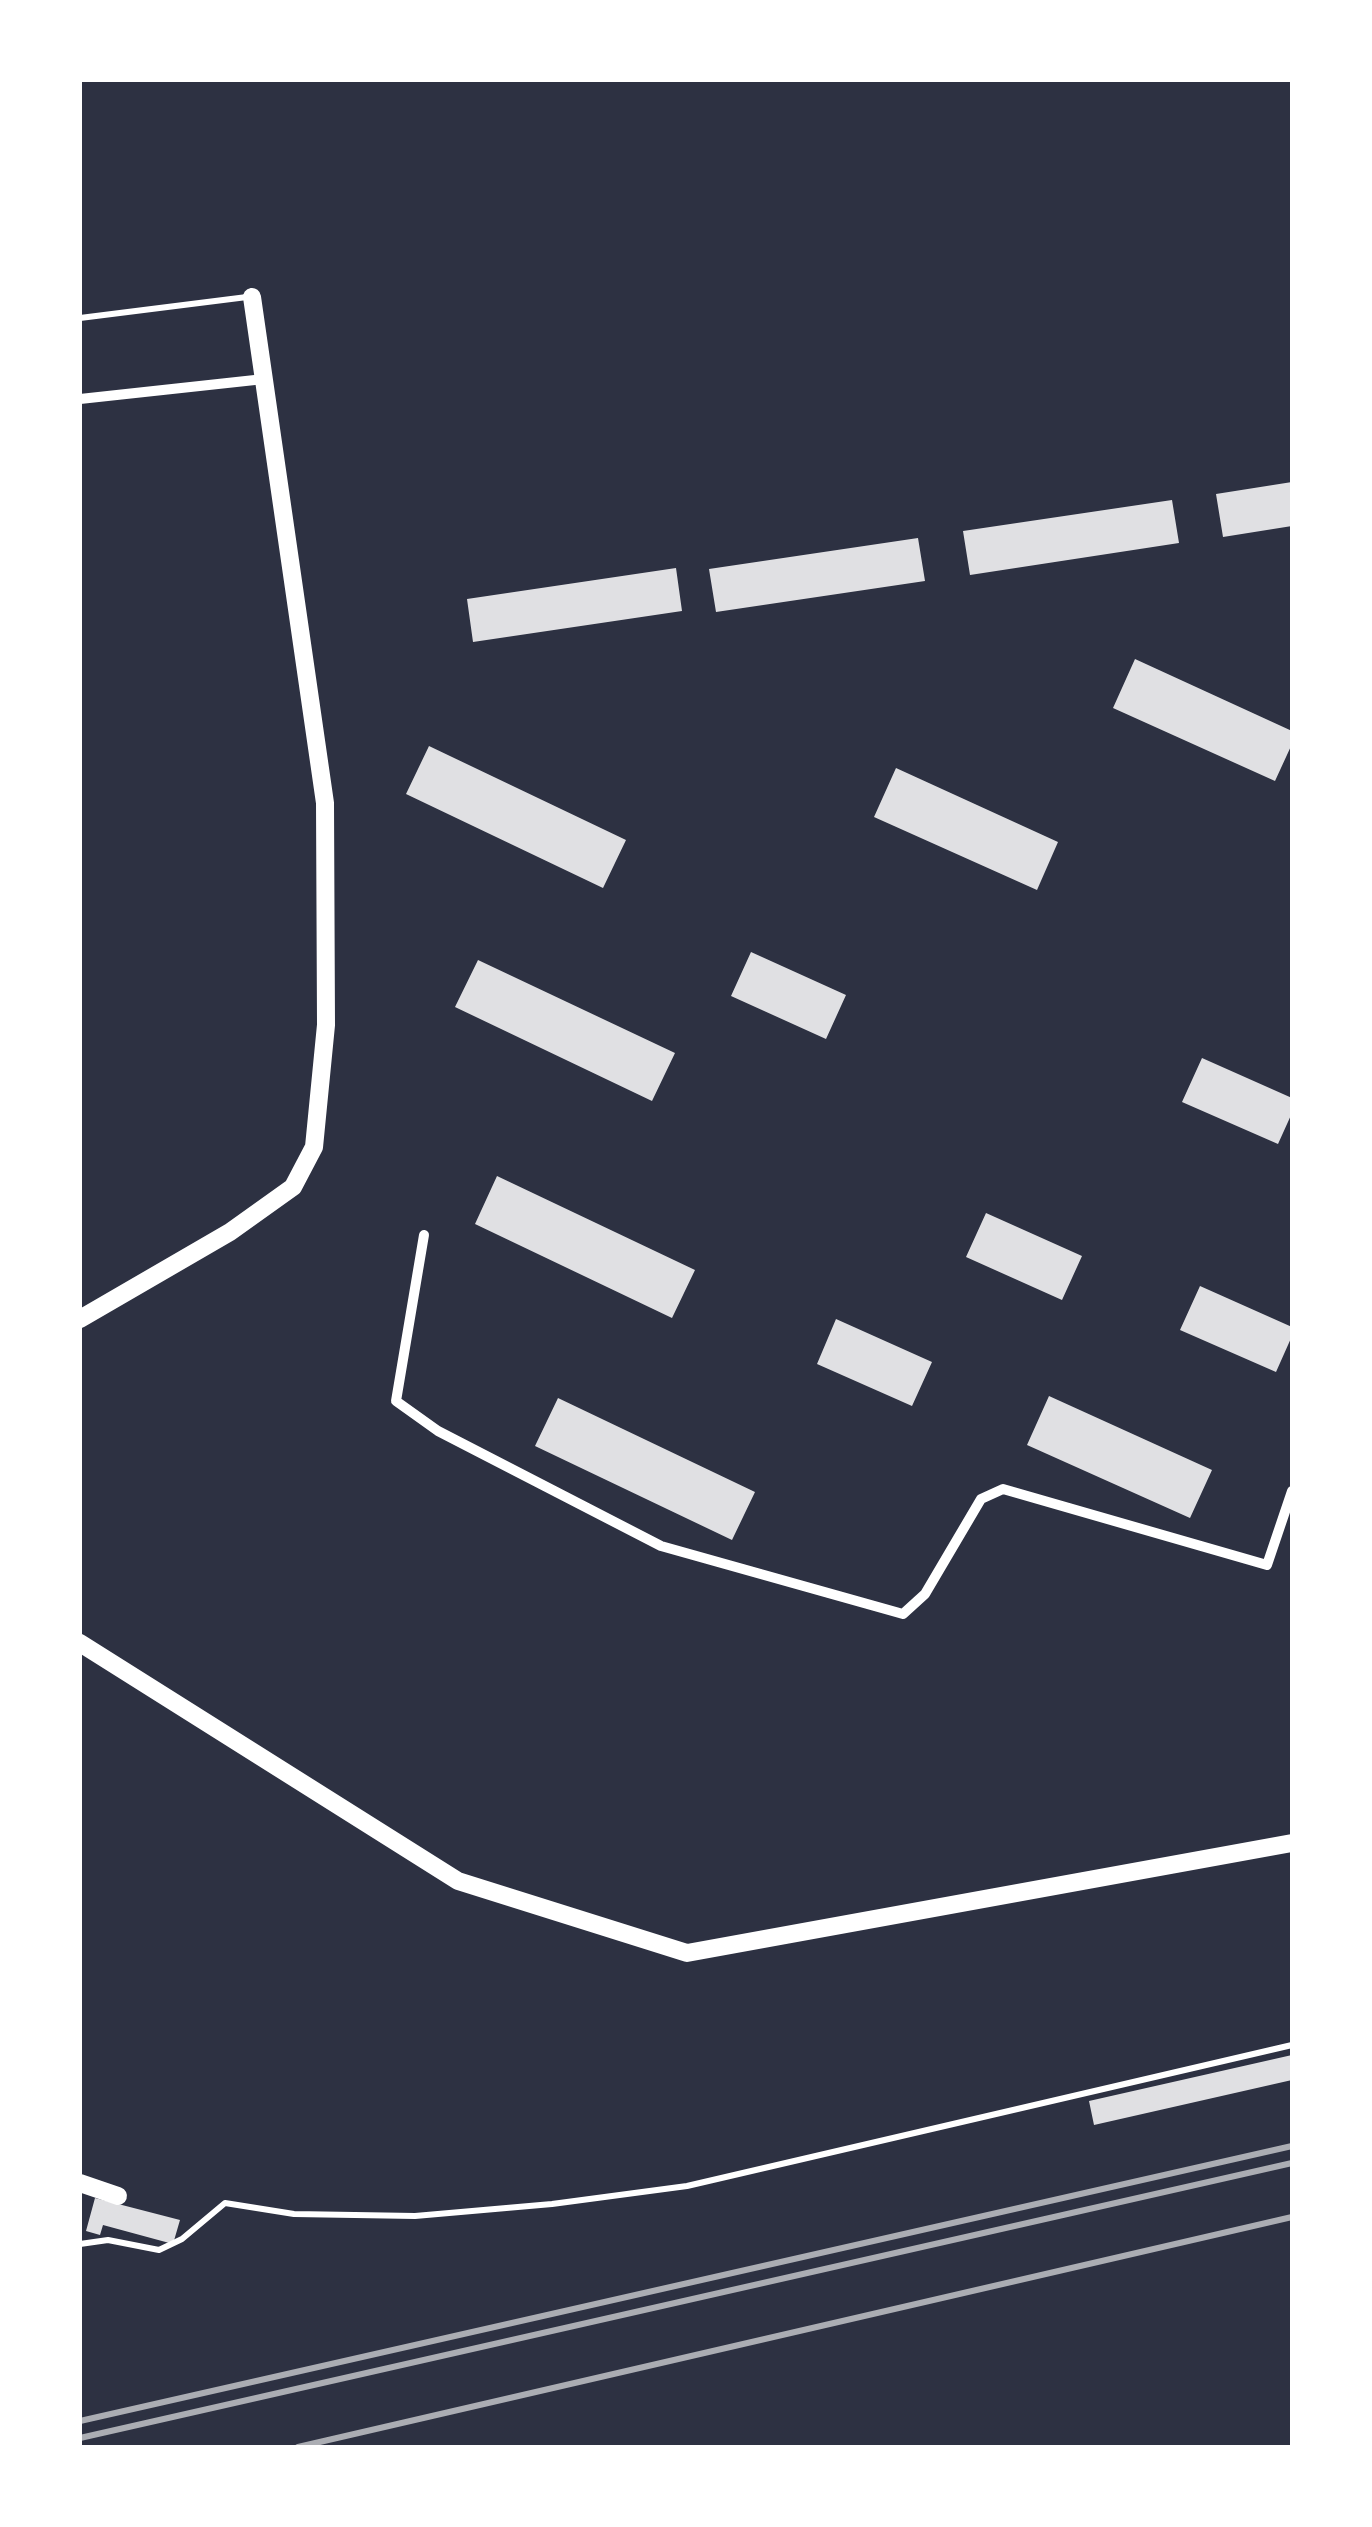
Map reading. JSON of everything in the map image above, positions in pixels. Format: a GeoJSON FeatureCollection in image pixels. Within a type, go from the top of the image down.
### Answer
{"type":"FeatureCollection","features":[{"type":"Feature","properties":{"kind":"street"},"geometry":{"type":"LineString","coordinates":[[80,1318],[230,1232],[293,1187],[314,1147],[326,1024],[325,802],[252,297]]}},
{"type":"Feature","properties":{"kind":"street"},"geometry":{"type":"LineString","coordinates":[[80,399],[264,378]]}},
{"type":"Feature","properties":{"kind":"street"},"geometry":{"type":"LineString","coordinates":[[424,1235],[396,1401],[438,1431],[660,1546],[903,1614],[926,1594],[981,1499],[1003,1488],[1267,1565],[1292,1491]]}},
{"type":"Feature","properties":{"kind":"street"},"geometry":{"type":"LineString","coordinates":[[80,1643],[458,1881],[687,1953],[1292,1843]]}},
{"type":"Feature","properties":{"kind":"street"},"geometry":{"type":"LineString","coordinates":[[80,2183],[118,2196]]}},
{"type":"Feature","properties":{"kind":"lane"},"geometry":{"type":"LineString","coordinates":[[80,318],[252,297]]}},
{"type":"Feature","properties":{"kind":"lane"},"geometry":{"type":"LineString","coordinates":[[80,2244],[108,2240],[159,2250],[182,2239],[225,2203],[294,2214],[416,2216],[688,2186],[1292,2046]]}},
{"type":"Feature","properties":{"kind":"building"},"geometry":{"type":"Polygon","coordinates":[[[1292,482],[1292,526],[1223,537],[1216,494],[1292,482]]]}},
{"type":"Feature","properties":{"kind":"building"},"geometry":{"type":"Polygon","coordinates":[[[1172,500],[1179,543],[970,575],[963,531],[1172,500]]]}},
{"type":"Feature","properties":{"kind":"building"},"geometry":{"type":"Polygon","coordinates":[[[918,538],[925,581],[716,612],[709,569],[918,538]]]}},
{"type":"Feature","properties":{"kind":"building"},"geometry":{"type":"Polygon","coordinates":[[[676,568],[682,611],[473,642],[467,599],[676,568]]]}},
{"type":"Feature","properties":{"kind":"building"},"geometry":{"type":"Polygon","coordinates":[[[1135,659],[1292,731],[1292,744],[1275,781],[1113,708],[1135,659]]]}},
{"type":"Feature","properties":{"kind":"building"},"geometry":{"type":"Polygon","coordinates":[[[429,746],[626,840],[603,888],[406,794],[429,746]]]}},
{"type":"Feature","properties":{"kind":"building"},"geometry":{"type":"Polygon","coordinates":[[[896,768],[1058,842],[1037,890],[874,817],[896,768]]]}},
{"type":"Feature","properties":{"kind":"building"},"geometry":{"type":"Polygon","coordinates":[[[751,952],[846,995],[826,1039],[731,996],[751,952]]]}},
{"type":"Feature","properties":{"kind":"building"},"geometry":{"type":"Polygon","coordinates":[[[478,960],[675,1053],[652,1101],[455,1007],[478,960]]]}},
{"type":"Feature","properties":{"kind":"building"},"geometry":{"type":"Polygon","coordinates":[[[1202,1058],[1292,1098],[1292,1113],[1278,1144],[1182,1102],[1202,1058]]]}},
{"type":"Feature","properties":{"kind":"building"},"geometry":{"type":"Polygon","coordinates":[[[497,1176],[695,1270],[672,1318],[475,1224],[497,1176]]]}},
{"type":"Feature","properties":{"kind":"building"},"geometry":{"type":"Polygon","coordinates":[[[986,1213],[1082,1256],[1062,1300],[966,1257],[986,1213]]]}},
{"type":"Feature","properties":{"kind":"building"},"geometry":{"type":"Polygon","coordinates":[[[1200,1286],[1292,1327],[1292,1336],[1276,1372],[1180,1330],[1200,1286]]]}},
{"type":"Feature","properties":{"kind":"building"},"geometry":{"type":"Polygon","coordinates":[[[836,1319],[932,1362],[912,1406],[817,1364],[836,1319]]]}},
{"type":"Feature","properties":{"kind":"building"},"geometry":{"type":"Polygon","coordinates":[[[1049,1396],[1212,1470],[1190,1518],[1027,1445],[1049,1396]]]}},
{"type":"Feature","properties":{"kind":"building"},"geometry":{"type":"Polygon","coordinates":[[[558,1398],[755,1492],[732,1540],[535,1446],[558,1398]]]}},
{"type":"Feature","properties":{"kind":"building"},"geometry":{"type":"Polygon","coordinates":[[[1292,2055],[1292,2080],[1094,2125],[1089,2101],[1292,2055]]]}},
{"type":"Feature","properties":{"kind":"building"},"geometry":{"type":"Polygon","coordinates":[[[95,2198],[180,2220],[173,2244],[103,2225],[100,2235],[86,2231],[95,2198]]]}},
{"type":"Feature","properties":{"kind":"railway"},"geometry":{"type":"LineString","coordinates":[[80,2421],[1292,2146]]}},
{"type":"Feature","properties":{"kind":"railway"},"geometry":{"type":"LineString","coordinates":[[80,2438],[1292,2163]]}},
{"type":"Feature","properties":{"kind":"railway"},"geometry":{"type":"LineString","coordinates":[[298,2447],[1292,2217]]}}]}
